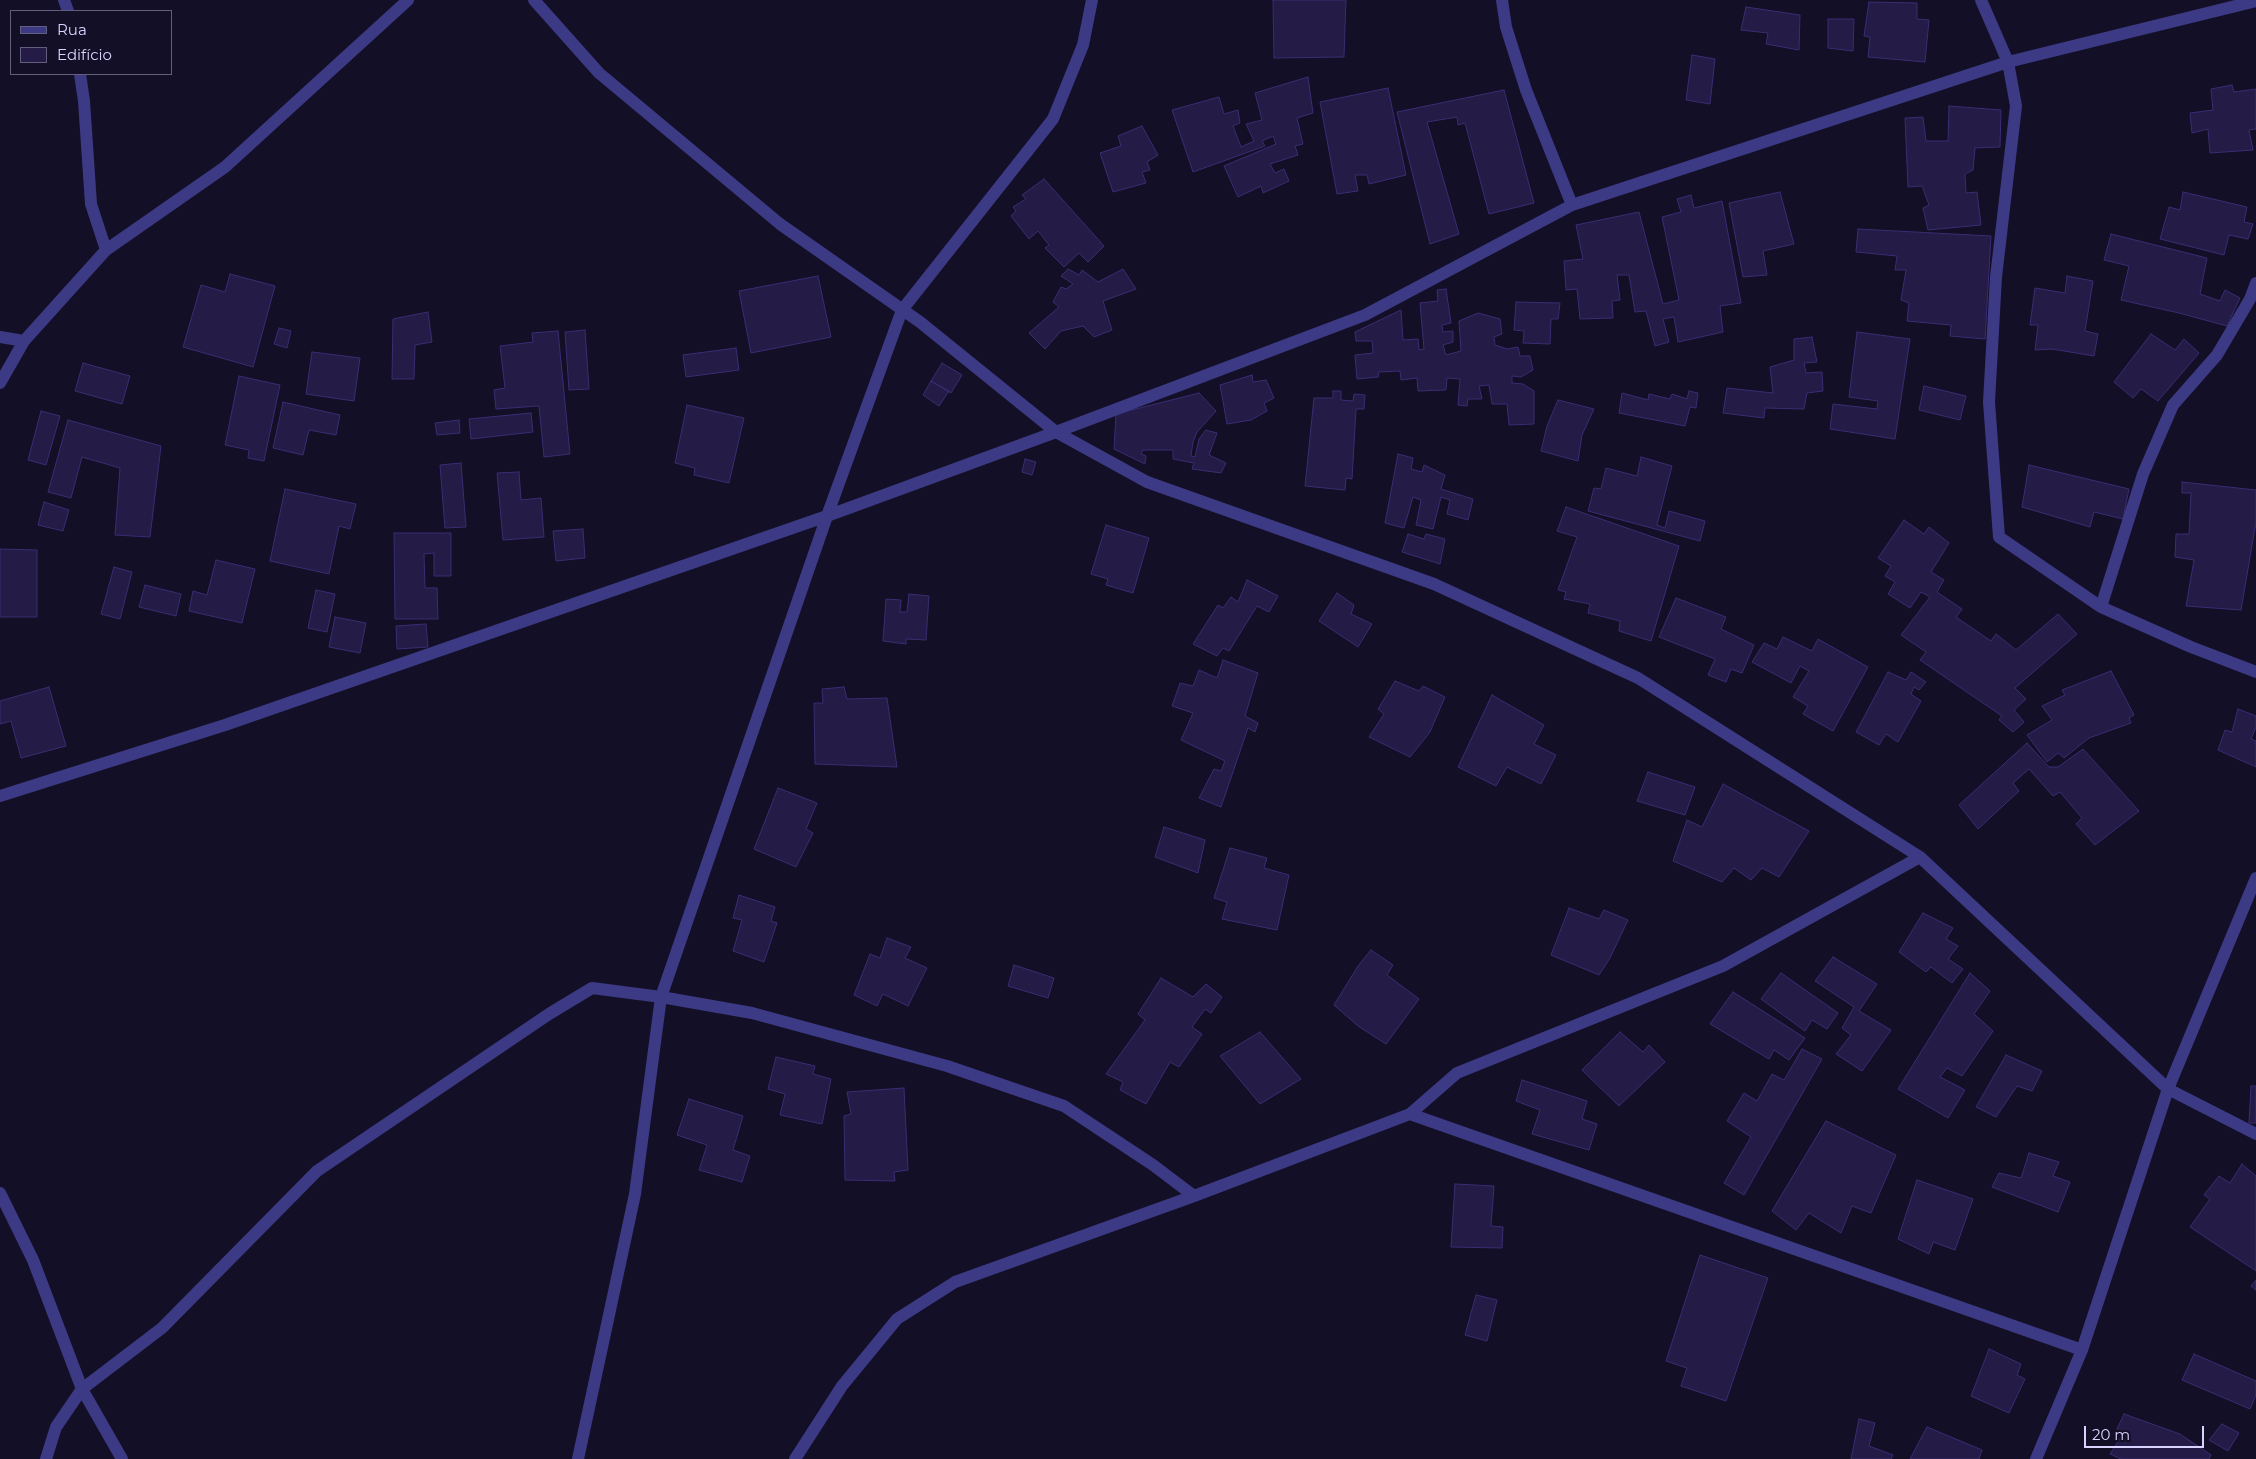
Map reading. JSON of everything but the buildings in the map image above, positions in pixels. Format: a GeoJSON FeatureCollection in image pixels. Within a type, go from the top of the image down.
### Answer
{"type":"FeatureCollection","features":[{"type":"Feature","properties":{"kind":"street"},"geometry":{"type":"LineString","coordinates":[[0,384],[24,341],[106,250],[225,167],[408,0]]}},
{"type":"Feature","properties":{"kind":"street"},"geometry":{"type":"LineString","coordinates":[[534,0],[599,73],[780,224],[902,310],[1056,432],[1147,482],[1434,584],[1638,678],[1920,857],[2168,1089],[2256,1134]]}},
{"type":"Feature","properties":{"kind":"street"},"geometry":{"type":"LineString","coordinates":[[578,1459],[636,1194],[661,997],[827,516],[902,310],[1054,119],[1083,45],[1092,0]]}},
{"type":"Feature","properties":{"kind":"street"},"geometry":{"type":"LineString","coordinates":[[1502,0],[1506,27],[1526,90],[1572,206]]}},
{"type":"Feature","properties":{"kind":"street"},"geometry":{"type":"LineString","coordinates":[[1981,0],[2008,62],[2016,106],[1996,277],[1989,402],[1999,537],[2101,608],[2191,647],[2256,672]]}},
{"type":"Feature","properties":{"kind":"street"},"geometry":{"type":"LineString","coordinates":[[0,796],[225,725],[827,516],[1056,432],[1365,315],[1572,206],[2008,62],[2256,1]]}},
{"type":"Feature","properties":{"kind":"street"},"geometry":{"type":"LineString","coordinates":[[80,75],[86,119],[90,204],[106,250]]}},
{"type":"Feature","properties":{"kind":"street"},"geometry":{"type":"LineString","coordinates":[[2101,608],[2143,474],[2173,405],[2216,354],[2250,299],[2256,283]]}},
{"type":"Feature","properties":{"kind":"street"},"geometry":{"type":"LineString","coordinates":[[0,337],[24,341]]}},
{"type":"Feature","properties":{"kind":"street"},"geometry":{"type":"LineString","coordinates":[[795,1459],[842,1386],[897,1319],[955,1282],[1194,1196],[1410,1114],[1457,1073],[1724,966],[1920,857]]}},
{"type":"Feature","properties":{"kind":"street"},"geometry":{"type":"LineString","coordinates":[[2036,1459],[2082,1350],[2168,1089],[2256,878]]}},
{"type":"Feature","properties":{"kind":"street"},"geometry":{"type":"LineString","coordinates":[[46,1459],[56,1427],[82,1389],[162,1328],[317,1171],[400,1113],[549,1014],[592,988],[661,997],[771,1018],[947,1066],[1064,1106],[1153,1165],[1194,1196]]}},
{"type":"Feature","properties":{"kind":"street"},"geometry":{"type":"LineString","coordinates":[[1410,1114],[2082,1350]]}},
{"type":"Feature","properties":{"kind":"street"},"geometry":{"type":"LineString","coordinates":[[0,1193],[33,1260],[82,1389],[122,1459]]}}]}
